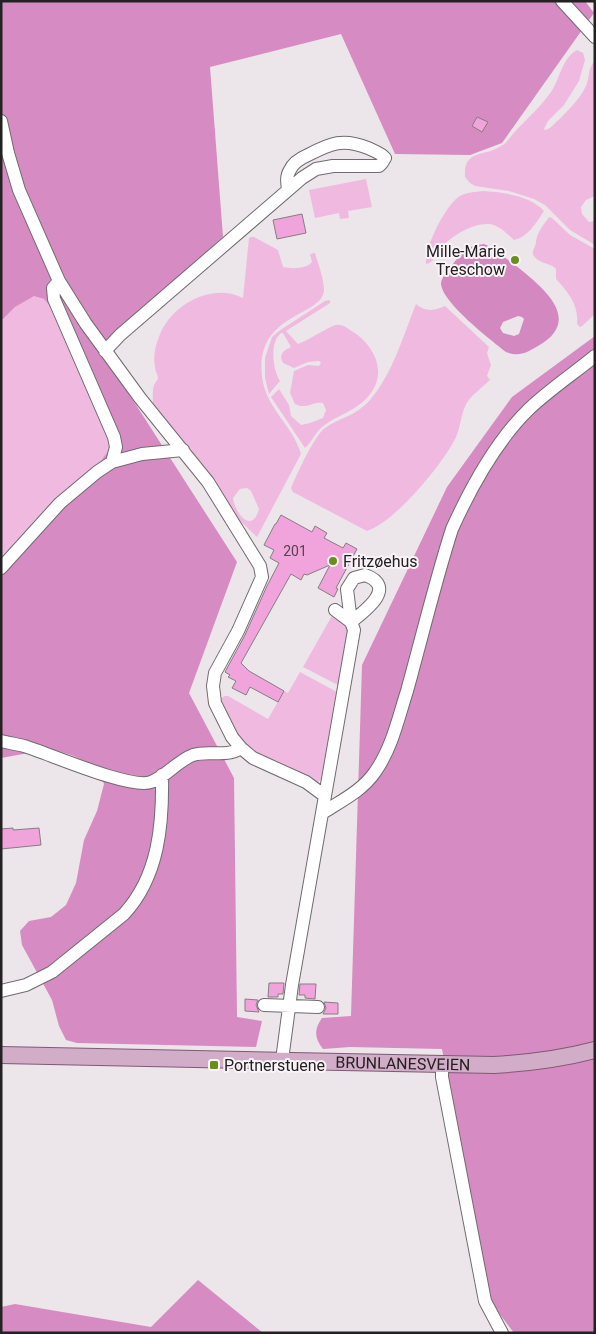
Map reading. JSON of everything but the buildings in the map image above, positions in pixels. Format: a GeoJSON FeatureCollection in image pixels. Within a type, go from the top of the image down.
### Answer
{"type":"FeatureCollection","features":[{"type":"Feature","properties":{"kind":"main road","name":"BRUNLANESVEIEN"},"geometry":{"type":"LineString","coordinates":[[1,1055],[494,1065],[558,1059],[595,1050]]}},
{"type":"Feature","properties":{"kind":"lane"},"geometry":{"type":"LineString","coordinates":[[562,1],[595,37]]}},
{"type":"Feature","properties":{"kind":"lane"},"geometry":{"type":"LineString","coordinates":[[1,120],[19,190],[59,281],[105,351],[140,398],[208,482],[260,566],[262,577],[238,631],[216,673],[214,686],[215,702],[232,737],[241,748],[253,758],[306,782],[325,796]]}},
{"type":"Feature","properties":{"kind":"lane"},"geometry":{"type":"LineString","coordinates":[[105,351],[120,335],[288,189],[316,169],[333,166],[379,166],[385,158],[378,152],[347,142],[338,142],[301,158],[294,164],[288,176],[288,189]]}},
{"type":"Feature","properties":{"kind":"lane"},"geometry":{"type":"LineString","coordinates":[[59,281],[53,288],[54,299],[114,437],[116,447],[112,462]]}},
{"type":"Feature","properties":{"kind":"lane"},"geometry":{"type":"LineString","coordinates":[[324,812],[361,787],[374,774],[388,751],[452,529],[460,510],[488,460],[514,424],[528,410],[595,356]]}},
{"type":"Feature","properties":{"kind":"lane"},"geometry":{"type":"LineString","coordinates":[[1,568],[60,503],[96,472],[112,462],[142,454],[183,450]]}},
{"type":"Feature","properties":{"kind":"lane"},"geometry":{"type":"LineString","coordinates":[[282,1060],[294,976],[324,812],[325,796],[354,630],[352,622],[335,610]]}},
{"type":"Feature","properties":{"kind":"lane"},"geometry":{"type":"LineString","coordinates":[[1,741],[22,745],[123,780],[143,784],[151,782],[195,754],[234,753],[241,748]]}},
{"type":"Feature","properties":{"kind":"lane"},"geometry":{"type":"LineString","coordinates":[[1,991],[26,985],[52,972],[124,914],[132,905],[147,880],[158,845],[162,775]]}},
{"type":"Feature","properties":{"kind":"lane"},"geometry":{"type":"LineString","coordinates":[[264,1005],[318,1007]]}},
{"type":"Feature","properties":{"kind":"lane"},"geometry":{"type":"LineString","coordinates":[[442,1064],[442,1078],[485,1301],[502,1333]]}},
{"type":"Feature","properties":{"kind":"shaded area"},"geometry":{"type":"Polygon","coordinates":[[[1,1],[585,1],[594,13],[502,143],[470,155],[395,154],[341,34],[210,67],[223,237],[108,340],[102,352],[237,562],[189,693],[234,778],[237,1017],[262,1021],[256,1047],[77,1043],[66,1040],[59,1026],[52,1000],[22,945],[20,931],[29,921],[51,917],[66,905],[76,883],[84,840],[97,811],[104,784],[98,767],[71,755],[51,749],[1,758],[1,561],[77,481],[101,461],[108,451],[110,440],[53,310],[44,299],[34,296],[15,307],[1,321],[1,1]]]}},
{"type":"Feature","properties":{"kind":"shaded area"},"geometry":{"type":"Polygon","coordinates":[[[577,50],[583,53],[585,60],[579,81],[564,105],[548,121],[544,129],[550,128],[585,89],[590,69],[595,61],[595,196],[586,200],[581,207],[582,214],[589,222],[595,221],[595,245],[570,230],[545,205],[534,199],[509,191],[475,186],[465,177],[465,168],[471,158],[504,144],[542,104],[554,87],[568,58],[577,50]]]}},
{"type":"Feature","properties":{"kind":"shaded area"},"geometry":{"type":"Polygon","coordinates":[[[366,179],[372,207],[348,211],[349,218],[340,219],[339,213],[315,218],[309,190],[366,179]]]}},
{"type":"Feature","properties":{"kind":"shaded area"},"geometry":{"type":"Polygon","coordinates":[[[471,192],[499,192],[524,198],[544,211],[528,233],[514,240],[496,226],[482,224],[474,226],[452,238],[441,248],[433,260],[426,264],[428,248],[448,208],[460,196],[471,192]]]}},
{"type":"Feature","properties":{"kind":"shaded area"},"geometry":{"type":"Polygon","coordinates":[[[549,217],[570,235],[595,249],[595,314],[580,327],[577,324],[576,311],[572,299],[556,279],[556,269],[538,260],[533,255],[539,232],[549,217]]]}},
{"type":"Feature","properties":{"kind":"shaded area"},"geometry":{"type":"Polygon","coordinates":[[[254,237],[278,250],[283,267],[295,268],[306,266],[312,262],[310,254],[315,253],[324,285],[321,299],[278,328],[269,339],[263,355],[262,376],[268,398],[292,434],[301,454],[257,537],[235,516],[212,477],[153,405],[153,390],[158,378],[154,363],[155,352],[164,325],[182,306],[206,295],[218,293],[231,294],[243,298],[249,238],[254,237]],[[247,488],[240,489],[233,498],[240,515],[248,521],[256,517],[259,509],[251,491],[247,488]]]}},
{"type":"Feature","properties":{"kind":"shaded area"},"geometry":{"type":"Polygon","coordinates":[[[484,244],[489,246],[515,265],[536,283],[554,303],[558,314],[558,325],[552,336],[530,351],[522,354],[506,352],[468,320],[443,291],[441,283],[446,273],[463,252],[484,244]],[[518,316],[503,322],[500,328],[503,333],[514,336],[519,334],[524,319],[518,316]]]}},
{"type":"Feature","properties":{"kind":"shaded area"},"geometry":{"type":"Polygon","coordinates":[[[34,295],[44,299],[53,310],[110,440],[108,451],[101,461],[77,481],[1,561],[1,321],[15,307],[34,295]]]}},
{"type":"Feature","properties":{"kind":"shaded area"},"geometry":{"type":"Polygon","coordinates":[[[330,300],[330,303],[286,331],[298,344],[333,326],[342,325],[370,347],[377,363],[377,380],[374,388],[363,401],[322,427],[305,448],[271,397],[279,389],[289,405],[291,416],[301,425],[323,418],[326,410],[323,403],[299,406],[295,404],[290,393],[294,371],[308,365],[319,366],[321,363],[319,361],[308,362],[294,368],[283,363],[282,353],[291,347],[283,333],[281,333],[275,343],[273,357],[280,381],[269,394],[265,378],[265,358],[272,337],[325,301],[330,300]]]}},
{"type":"Feature","properties":{"kind":"shaded area"},"geometry":{"type":"Polygon","coordinates":[[[416,304],[430,310],[445,306],[489,347],[487,353],[491,365],[487,376],[490,380],[468,401],[456,437],[430,476],[391,516],[367,531],[293,492],[291,488],[306,456],[321,432],[331,424],[359,410],[378,389],[397,354],[416,304]]]}},
{"type":"Feature","properties":{"kind":"shaded area"},"geometry":{"type":"Polygon","coordinates":[[[595,336],[595,1333],[514,1333],[490,1301],[442,1049],[350,1047],[323,1049],[318,1041],[316,1030],[322,1018],[351,1016],[362,665],[447,487],[512,397],[595,336]]]}},
{"type":"Feature","properties":{"kind":"shaded area"},"geometry":{"type":"Polygon","coordinates":[[[333,614],[342,619],[348,628],[338,685],[303,667],[333,614]]]}},
{"type":"Feature","properties":{"kind":"shaded area"},"geometry":{"type":"Polygon","coordinates":[[[300,672],[337,692],[322,779],[318,782],[243,746],[221,708],[221,698],[228,696],[268,719],[284,691],[288,693],[300,672]]]}},
{"type":"Feature","properties":{"kind":"shaded area"},"geometry":{"type":"Polygon","coordinates":[[[198,1280],[263,1333],[1,1333],[1,1307],[15,1304],[151,1327],[198,1280]]]}},
{"type":"Feature","properties":{"kind":"place","name":"Mille-Marie Treschow"},"geometry":{"type":"Point","coordinates":[515,260]}},
{"type":"Feature","properties":{"kind":"place","name":"Fritzøehus"},"geometry":{"type":"Point","coordinates":[333,561]}},
{"type":"Feature","properties":{"kind":"place","name":"Portnerstuene"},"geometry":{"type":"Point","coordinates":[214,1065]}}]}
